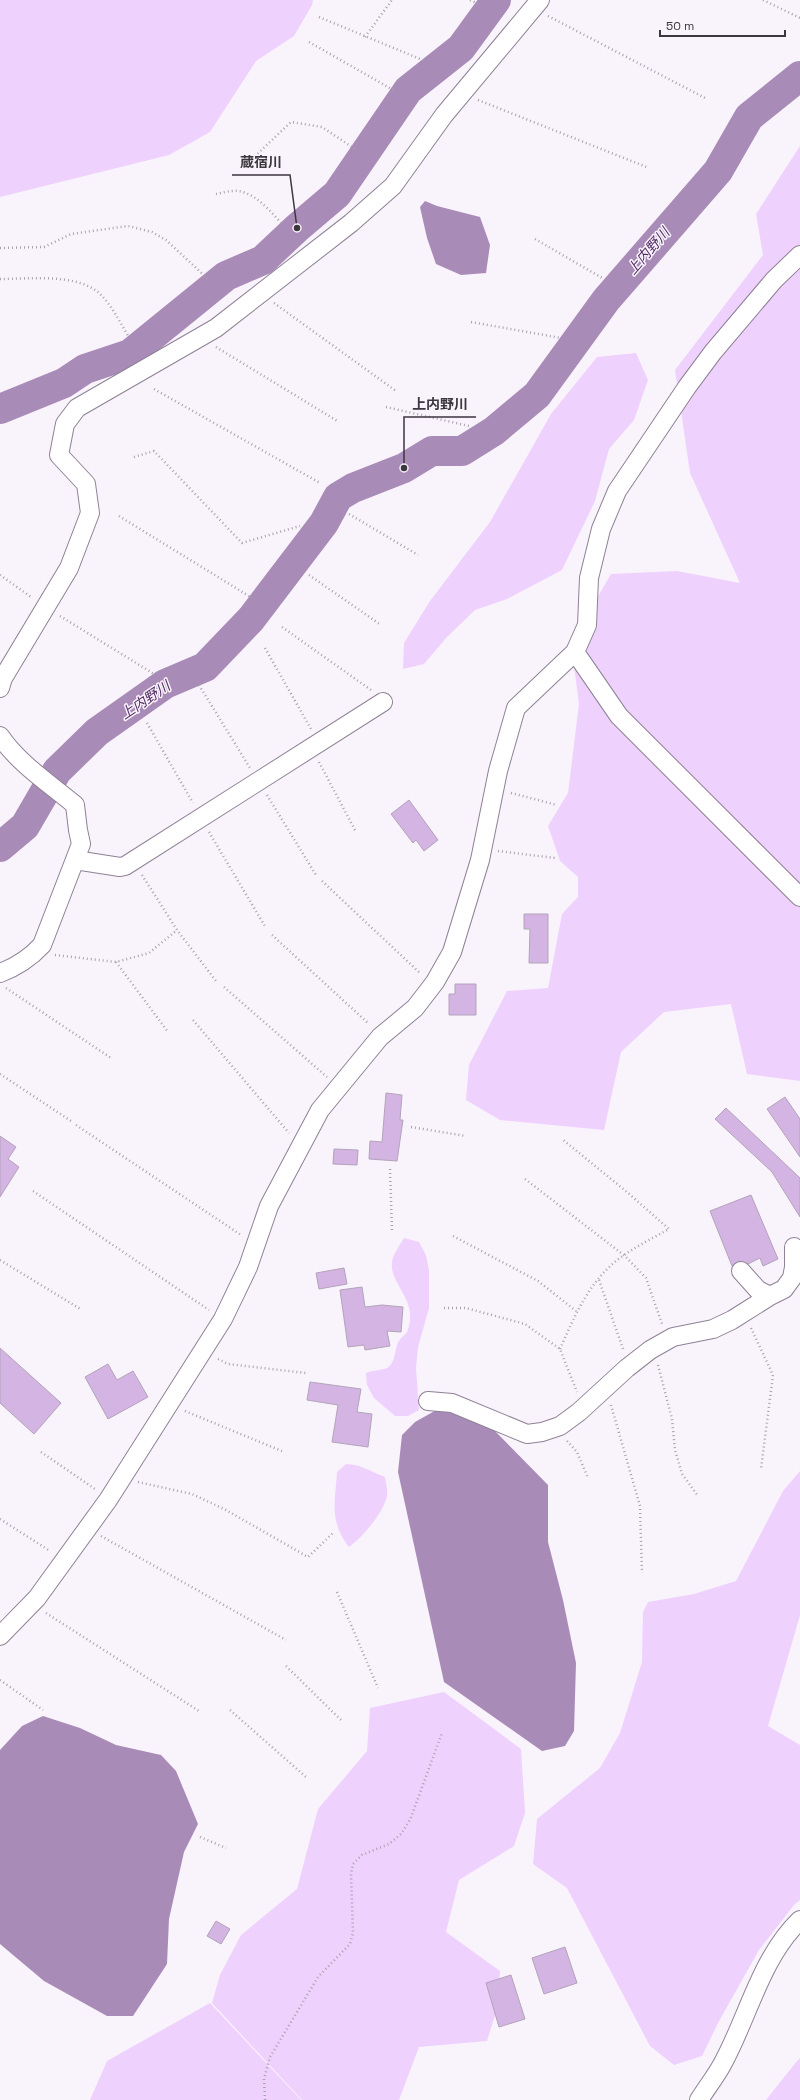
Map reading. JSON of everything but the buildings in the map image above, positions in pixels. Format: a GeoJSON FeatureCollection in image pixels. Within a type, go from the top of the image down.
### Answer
{"type":"FeatureCollection","features":[{"type":"Feature","properties":{"kind":"street"},"geometry":{"type":"LineString","coordinates":[[0,688],[3,678],[69,568],[90,514],[86,484],[59,455],[65,424],[77,408],[216,328],[351,222],[393,186],[444,116],[484,65],[519,27],[542,6]]}},
{"type":"Feature","properties":{"kind":"street"},"geometry":{"type":"LineString","coordinates":[[0,1636],[37,1598],[108,1500],[223,1319],[248,1267],[269,1206],[320,1110],[380,1037],[415,1008],[435,982],[452,952],[480,860],[498,771],[516,708],[575,652],[587,625],[589,578],[600,529],[617,492],[713,352],[774,280],[800,255]]}},
{"type":"Feature","properties":{"kind":"street"},"geometry":{"type":"LineString","coordinates":[[575,652],[619,716],[800,898]]}},
{"type":"Feature","properties":{"kind":"street"},"geometry":{"type":"LineString","coordinates":[[75,860],[120,868],[125,866],[379,697]]}},
{"type":"Feature","properties":{"kind":"street"},"geometry":{"type":"LineString","coordinates":[[0,736],[5,743],[32,769],[76,805],[81,844],[42,945],[33,955],[11,969],[2,979]]}},
{"type":"Feature","properties":{"kind":"street"},"geometry":{"type":"LineString","coordinates":[[428,1401],[452,1403],[527,1434],[542,1432],[560,1426],[580,1412],[627,1368],[650,1350],[673,1338],[713,1329],[726,1323],[770,1296],[784,1290],[792,1278],[794,1267],[794,1248]]}},
{"type":"Feature","properties":{"kind":"street"},"geometry":{"type":"LineString","coordinates":[[741,1271],[758,1290],[770,1296]]}},
{"type":"Feature","properties":{"kind":"street"},"geometry":{"type":"LineString","coordinates":[[699,2100],[723,2062],[773,1953],[785,1934],[800,1920]]}},
{"type":"Feature","properties":{"kind":"path"},"geometry":{"type":"LineString","coordinates":[[365,37],[392,0]]}},
{"type":"Feature","properties":{"kind":"path"},"geometry":{"type":"LineString","coordinates":[[470,0],[481,5]]}},
{"type":"Feature","properties":{"kind":"path"},"geometry":{"type":"LineString","coordinates":[[763,0],[800,18]]}},
{"type":"Feature","properties":{"kind":"path"},"geometry":{"type":"LineString","coordinates":[[542,6],[707,98]]}},
{"type":"Feature","properties":{"kind":"path"},"geometry":{"type":"LineString","coordinates":[[319,17],[425,61]]}},
{"type":"Feature","properties":{"kind":"path"},"geometry":{"type":"LineString","coordinates":[[309,42],[395,91]]}},
{"type":"Feature","properties":{"kind":"path"},"geometry":{"type":"LineString","coordinates":[[470,97],[649,168]]}},
{"type":"Feature","properties":{"kind":"path"},"geometry":{"type":"LineString","coordinates":[[249,162],[291,122],[322,127],[355,149]]}},
{"type":"Feature","properties":{"kind":"path"},"geometry":{"type":"LineString","coordinates":[[216,194],[238,191],[251,196],[264,206],[283,225]]}},
{"type":"Feature","properties":{"kind":"path"},"geometry":{"type":"LineString","coordinates":[[0,248],[44,247],[71,234],[128,226],[152,232],[166,240],[208,279]]}},
{"type":"Feature","properties":{"kind":"path"},"geometry":{"type":"LineString","coordinates":[[535,239],[604,278]]}},
{"type":"Feature","properties":{"kind":"path"},"geometry":{"type":"LineString","coordinates":[[0,279],[58,278],[87,286],[98,292],[107,301],[128,337]]}},
{"type":"Feature","properties":{"kind":"path"},"geometry":{"type":"LineString","coordinates":[[270,300],[396,391]]}},
{"type":"Feature","properties":{"kind":"path"},"geometry":{"type":"LineString","coordinates":[[471,322],[561,338]]}},
{"type":"Feature","properties":{"kind":"path"},"geometry":{"type":"LineString","coordinates":[[215,347],[339,422]]}},
{"type":"Feature","properties":{"kind":"path"},"geometry":{"type":"LineString","coordinates":[[154,389],[320,483]]}},
{"type":"Feature","properties":{"kind":"path"},"geometry":{"type":"LineString","coordinates":[[386,407],[469,426]]}},
{"type":"Feature","properties":{"kind":"path"},"geometry":{"type":"LineString","coordinates":[[134,457],[154,451],[242,544],[300,526]]}},
{"type":"Feature","properties":{"kind":"path"},"geometry":{"type":"LineString","coordinates":[[349,514],[418,555]]}},
{"type":"Feature","properties":{"kind":"path"},"geometry":{"type":"LineString","coordinates":[[119,516],[252,598]]}},
{"type":"Feature","properties":{"kind":"path"},"geometry":{"type":"LineString","coordinates":[[0,575],[32,597]]}},
{"type":"Feature","properties":{"kind":"path"},"geometry":{"type":"LineString","coordinates":[[309,575],[381,625]]}},
{"type":"Feature","properties":{"kind":"path"},"geometry":{"type":"LineString","coordinates":[[60,616],[154,674]]}},
{"type":"Feature","properties":{"kind":"path"},"geometry":{"type":"LineString","coordinates":[[282,628],[379,697]]}},
{"type":"Feature","properties":{"kind":"path"},"geometry":{"type":"LineString","coordinates":[[265,648],[314,735]]}},
{"type":"Feature","properties":{"kind":"path"},"geometry":{"type":"LineString","coordinates":[[199,685],[253,773]]}},
{"type":"Feature","properties":{"kind":"path"},"geometry":{"type":"LineString","coordinates":[[147,723],[196,809]]}},
{"type":"Feature","properties":{"kind":"path"},"geometry":{"type":"LineString","coordinates":[[318,761],[356,832]]}},
{"type":"Feature","properties":{"kind":"path"},"geometry":{"type":"LineString","coordinates":[[508,793],[557,805]]}},
{"type":"Feature","properties":{"kind":"path"},"geometry":{"type":"LineString","coordinates":[[266,794],[316,875]]}},
{"type":"Feature","properties":{"kind":"path"},"geometry":{"type":"LineString","coordinates":[[208,830],[266,928]]}},
{"type":"Feature","properties":{"kind":"path"},"geometry":{"type":"LineString","coordinates":[[491,850],[555,858]]}},
{"type":"Feature","properties":{"kind":"path"},"geometry":{"type":"LineString","coordinates":[[141,873],[177,930],[216,981]]}},
{"type":"Feature","properties":{"kind":"path"},"geometry":{"type":"LineString","coordinates":[[322,881],[423,976]]}},
{"type":"Feature","properties":{"kind":"path"},"geometry":{"type":"LineString","coordinates":[[53,955],[116,962],[149,953],[177,930]]}},
{"type":"Feature","properties":{"kind":"path"},"geometry":{"type":"LineString","coordinates":[[272,935],[370,1025]]}},
{"type":"Feature","properties":{"kind":"path"},"geometry":{"type":"LineString","coordinates":[[116,962],[168,1032]]}},
{"type":"Feature","properties":{"kind":"path"},"geometry":{"type":"LineString","coordinates":[[2,979],[111,1058]]}},
{"type":"Feature","properties":{"kind":"path"},"geometry":{"type":"LineString","coordinates":[[224,987],[328,1078]]}},
{"type":"Feature","properties":{"kind":"path"},"geometry":{"type":"LineString","coordinates":[[193,1020],[293,1138]]}},
{"type":"Feature","properties":{"kind":"path"},"geometry":{"type":"LineString","coordinates":[[0,1074],[71,1121]]}},
{"type":"Feature","properties":{"kind":"path"},"geometry":{"type":"LineString","coordinates":[[76,1125],[247,1238]]}},
{"type":"Feature","properties":{"kind":"path"},"geometry":{"type":"LineString","coordinates":[[411,1127],[466,1136]]}},
{"type":"Feature","properties":{"kind":"path"},"geometry":{"type":"LineString","coordinates":[[560,1349],[576,1311],[588,1292],[616,1261],[669,1229],[627,1192],[562,1139]]}},
{"type":"Feature","properties":{"kind":"path"},"geometry":{"type":"LineString","coordinates":[[390,1169],[392,1231]]}},
{"type":"Feature","properties":{"kind":"path"},"geometry":{"type":"LineString","coordinates":[[525,1179],[625,1256],[646,1278],[664,1329]]}},
{"type":"Feature","properties":{"kind":"path"},"geometry":{"type":"LineString","coordinates":[[33,1191],[215,1314]]}},
{"type":"Feature","properties":{"kind":"path"},"geometry":{"type":"LineString","coordinates":[[453,1236],[538,1281],[576,1311]]}},
{"type":"Feature","properties":{"kind":"path"},"geometry":{"type":"LineString","coordinates":[[0,1260],[82,1310]]}},
{"type":"Feature","properties":{"kind":"path"},"geometry":{"type":"LineString","coordinates":[[599,1280],[624,1352]]}},
{"type":"Feature","properties":{"kind":"path"},"geometry":{"type":"LineString","coordinates":[[444,1308],[466,1308],[525,1324],[560,1349],[578,1393]]}},
{"type":"Feature","properties":{"kind":"path"},"geometry":{"type":"LineString","coordinates":[[750,1327],[773,1375],[761,1469]]}},
{"type":"Feature","properties":{"kind":"path"},"geometry":{"type":"LineString","coordinates":[[216,1358],[228,1364],[306,1373]]}},
{"type":"Feature","properties":{"kind":"path"},"geometry":{"type":"LineString","coordinates":[[657,1363],[672,1419],[675,1450],[682,1474],[698,1496]]}},
{"type":"Feature","properties":{"kind":"path"},"geometry":{"type":"LineString","coordinates":[[610,1404],[640,1506],[642,1573]]}},
{"type":"Feature","properties":{"kind":"path"},"geometry":{"type":"LineString","coordinates":[[178,1408],[284,1452]]}},
{"type":"Feature","properties":{"kind":"path"},"geometry":{"type":"LineString","coordinates":[[565,1438],[577,1452],[588,1478]]}},
{"type":"Feature","properties":{"kind":"path"},"geometry":{"type":"LineString","coordinates":[[41,1452],[102,1494]]}},
{"type":"Feature","properties":{"kind":"path"},"geometry":{"type":"LineString","coordinates":[[135,1481],[192,1494],[226,1510],[308,1557],[333,1533]]}},
{"type":"Feature","properties":{"kind":"path"},"geometry":{"type":"LineString","coordinates":[[0,1519],[51,1552]]}},
{"type":"Feature","properties":{"kind":"path"},"geometry":{"type":"LineString","coordinates":[[98,1534],[286,1640]]}},
{"type":"Feature","properties":{"kind":"path"},"geometry":{"type":"LineString","coordinates":[[337,1592],[378,1688]]}},
{"type":"Feature","properties":{"kind":"path"},"geometry":{"type":"LineString","coordinates":[[41,1610],[199,1711]]}},
{"type":"Feature","properties":{"kind":"path"},"geometry":{"type":"LineString","coordinates":[[286,1666],[343,1722]]}},
{"type":"Feature","properties":{"kind":"path"},"geometry":{"type":"LineString","coordinates":[[0,1680],[43,1710]]}},
{"type":"Feature","properties":{"kind":"path"},"geometry":{"type":"LineString","coordinates":[[230,1710],[306,1777]]}},
{"type":"Feature","properties":{"kind":"path"},"geometry":{"type":"LineString","coordinates":[[265,2100],[264,2079],[270,2057],[318,1977],[350,1944],[353,1933],[351,1874],[353,1864],[362,1855],[389,1844],[401,1834],[410,1820],[442,1733]]}},
{"type":"Feature","properties":{"kind":"path"},"geometry":{"type":"LineString","coordinates":[[200,1837],[226,1848]]}},
{"type":"Feature","properties":{"kind":"shaded area"},"geometry":{"type":"Polygon","coordinates":[[[0,0],[313,0],[312,5],[294,36],[256,61],[210,132],[169,155],[0,197],[0,0]]]}},
{"type":"Feature","properties":{"kind":"shaded area"},"geometry":{"type":"Polygon","coordinates":[[[800,146],[800,1081],[747,1074],[731,1004],[664,1012],[621,1052],[604,1130],[500,1120],[466,1100],[469,1065],[507,991],[548,988],[562,914],[578,897],[578,877],[560,861],[548,826],[568,793],[579,704],[571,643],[611,574],[677,571],[740,583],[690,473],[675,370],[763,255],[756,214],[800,146]]]}},
{"type":"Feature","properties":{"kind":"shaded area"},"geometry":{"type":"Polygon","coordinates":[[[425,201],[437,206],[480,217],[490,245],[486,273],[461,275],[436,264],[427,238],[420,207],[425,201]]]}},
{"type":"Feature","properties":{"kind":"shaded area"},"geometry":{"type":"Polygon","coordinates":[[[636,353],[648,380],[634,420],[609,449],[595,501],[562,570],[507,599],[475,610],[447,637],[424,664],[403,669],[404,643],[430,601],[490,522],[551,414],[597,357],[636,353]]]}},
{"type":"Feature","properties":{"kind":"shaded area"},"geometry":{"type":"Polygon","coordinates":[[[404,1238],[419,1242],[426,1255],[429,1270],[429,1308],[418,1347],[416,1368],[419,1410],[408,1416],[395,1416],[374,1398],[367,1385],[366,1373],[385,1369],[390,1366],[399,1341],[407,1332],[410,1321],[410,1311],[392,1270],[392,1262],[395,1253],[404,1238]]]}},
{"type":"Feature","properties":{"kind":"shaded area"},"geometry":{"type":"Polygon","coordinates":[[[440,1408],[494,1430],[548,1485],[548,1542],[563,1600],[576,1663],[574,1731],[565,1746],[542,1751],[444,1682],[398,1472],[402,1435],[415,1422],[440,1408]]]}},
{"type":"Feature","properties":{"kind":"shaded area"},"geometry":{"type":"Polygon","coordinates":[[[346,1464],[362,1467],[385,1477],[387,1492],[385,1502],[377,1517],[366,1531],[349,1547],[338,1529],[335,1511],[337,1472],[346,1464]]]}},
{"type":"Feature","properties":{"kind":"shaded area"},"geometry":{"type":"Polygon","coordinates":[[[800,1471],[800,1615],[768,1726],[800,1745],[800,1900],[794,1905],[759,1950],[718,2023],[702,2056],[674,2065],[650,2046],[567,1888],[533,1864],[537,1819],[600,1768],[620,1733],[642,1662],[643,1612],[648,1602],[694,1594],[736,1581],[783,1491],[800,1471]]]}},
{"type":"Feature","properties":{"kind":"shaded area"},"geometry":{"type":"Polygon","coordinates":[[[444,1692],[521,1749],[525,1813],[514,1846],[459,1880],[446,1932],[500,1971],[497,2009],[487,2041],[419,2047],[399,2100],[302,2100],[212,2003],[220,1975],[241,1935],[297,1889],[318,1809],[367,1751],[370,1708],[444,1692]]]}},
{"type":"Feature","properties":{"kind":"shaded area"},"geometry":{"type":"Polygon","coordinates":[[[43,1716],[80,1728],[116,1745],[161,1755],[176,1771],[198,1824],[184,1852],[169,1919],[167,1964],[133,2016],[107,2016],[44,1981],[0,1944],[0,1750],[22,1726],[43,1716]]]}},
{"type":"Feature","properties":{"kind":"shaded area"},"geometry":{"type":"Polygon","coordinates":[[[210,2003],[301,2100],[90,2100],[107,2061],[210,2003]]]}},
{"type":"Feature","properties":{"kind":"shaded area"},"geometry":{"type":"Polygon","coordinates":[[[800,2058],[800,2100],[766,2100],[797,2061],[800,2058]]]}},
{"type":"Feature","properties":{"kind":"waterway"},"geometry":{"type":"LineString","coordinates":[[0,409],[64,383],[85,369],[130,354],[226,276],[263,260],[297,228],[337,194],[408,90],[461,48],[496,0]]}},
{"type":"Feature","properties":{"kind":"waterway","name":"上内野川"},"geometry":{"type":"LineString","coordinates":[[0,847],[25,826],[57,771],[97,732],[165,684],[205,667],[251,619],[324,523],[338,497],[353,488],[404,468],[432,451],[462,451],[494,431],[537,395],[606,300],[718,171],[749,117],[800,76]]}},
{"type":"Feature","properties":{"kind":"place","name":"蔵宿川"},"geometry":{"type":"Point","coordinates":[297,228]}},
{"type":"Feature","properties":{"kind":"place","name":"上内野川"},"geometry":{"type":"Point","coordinates":[404,468]}}]}
